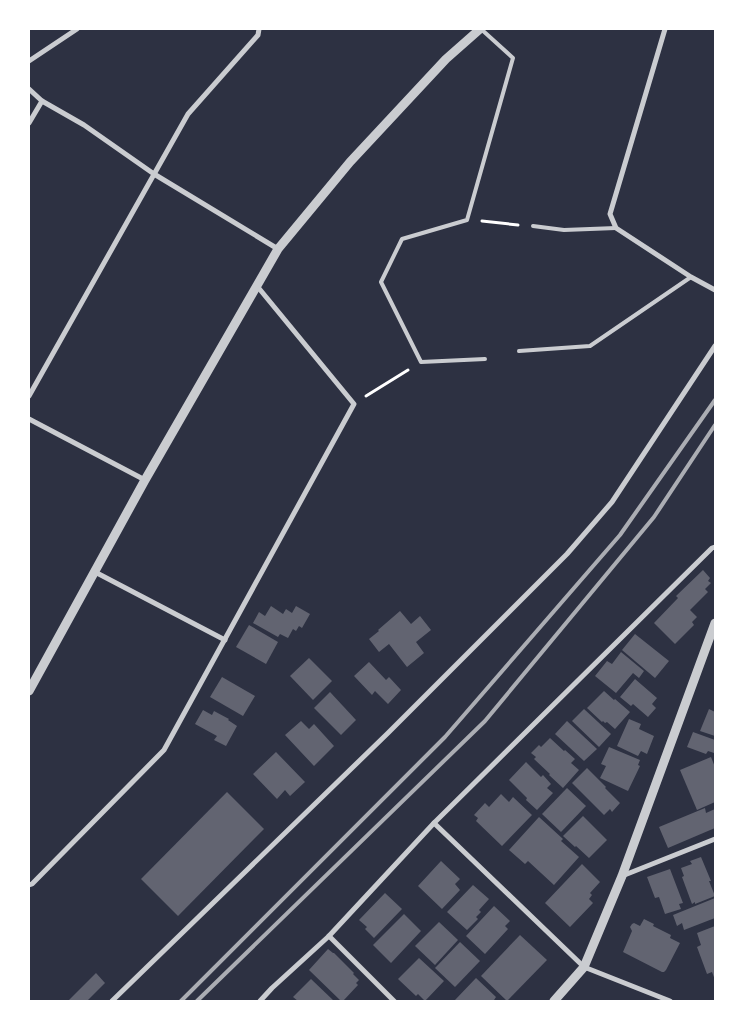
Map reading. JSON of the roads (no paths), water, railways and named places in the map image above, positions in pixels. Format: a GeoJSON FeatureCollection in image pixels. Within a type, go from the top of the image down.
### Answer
{"type":"FeatureCollection","features":[{"type":"Feature","properties":{"kind":"street"},"geometry":{"type":"LineString","coordinates":[[29,60],[77,29]]}},
{"type":"Feature","properties":{"kind":"street"},"geometry":{"type":"LineString","coordinates":[[29,396],[188,114],[258,35],[259,29]]}},
{"type":"Feature","properties":{"kind":"street"},"geometry":{"type":"LineString","coordinates":[[29,691],[145,480],[278,249],[350,162],[446,59],[481,29]]}},
{"type":"Feature","properties":{"kind":"street"},"geometry":{"type":"LineString","coordinates":[[665,29],[610,214],[616,228],[691,277],[715,290]]}},
{"type":"Feature","properties":{"kind":"street"},"geometry":{"type":"LineString","coordinates":[[29,89],[42,101],[84,125],[154,174],[278,249]]}},
{"type":"Feature","properties":{"kind":"street"},"geometry":{"type":"LineString","coordinates":[[29,123],[42,101]]}},
{"type":"Feature","properties":{"kind":"street"},"geometry":{"type":"LineString","coordinates":[[29,885],[164,750],[354,404],[257,286]]}},
{"type":"Feature","properties":{"kind":"street"},"geometry":{"type":"LineString","coordinates":[[112,1001],[388,733],[567,554],[612,502],[715,346]]}},
{"type":"Feature","properties":{"kind":"street"},"geometry":{"type":"LineString","coordinates":[[29,419],[145,480]]}},
{"type":"Feature","properties":{"kind":"street"},"geometry":{"type":"LineString","coordinates":[[260,1001],[328,936],[434,823],[715,547]]}},
{"type":"Feature","properties":{"kind":"street"},"geometry":{"type":"LineString","coordinates":[[95,572],[225,640]]}},
{"type":"Feature","properties":{"kind":"street"},"geometry":{"type":"LineString","coordinates":[[554,1001],[584,968],[622,876],[715,623]]}},
{"type":"Feature","properties":{"kind":"street"},"geometry":{"type":"LineString","coordinates":[[434,823],[584,968],[670,1001]]}},
{"type":"Feature","properties":{"kind":"street"},"geometry":{"type":"LineString","coordinates":[[622,876],[715,839]]}},
{"type":"Feature","properties":{"kind":"street"},"geometry":{"type":"LineString","coordinates":[[328,936],[394,1001]]}},
{"type":"Feature","properties":{"kind":"lane"},"geometry":{"type":"LineString","coordinates":[[481,29],[513,58],[467,220],[402,239],[381,282],[421,362],[485,359]]}},
{"type":"Feature","properties":{"kind":"lane"},"geometry":{"type":"LineString","coordinates":[[533,226],[564,230],[616,228]]}},
{"type":"Feature","properties":{"kind":"lane"},"geometry":{"type":"LineString","coordinates":[[519,351],[590,346],[691,277]]}},
{"type":"Feature","properties":{"kind":"railway"},"geometry":{"type":"LineString","coordinates":[[181,1001],[445,737],[620,535],[715,400]]}},
{"type":"Feature","properties":{"kind":"railway"},"geometry":{"type":"LineString","coordinates":[[197,1001],[485,721],[654,517],[715,425]]}}]}
